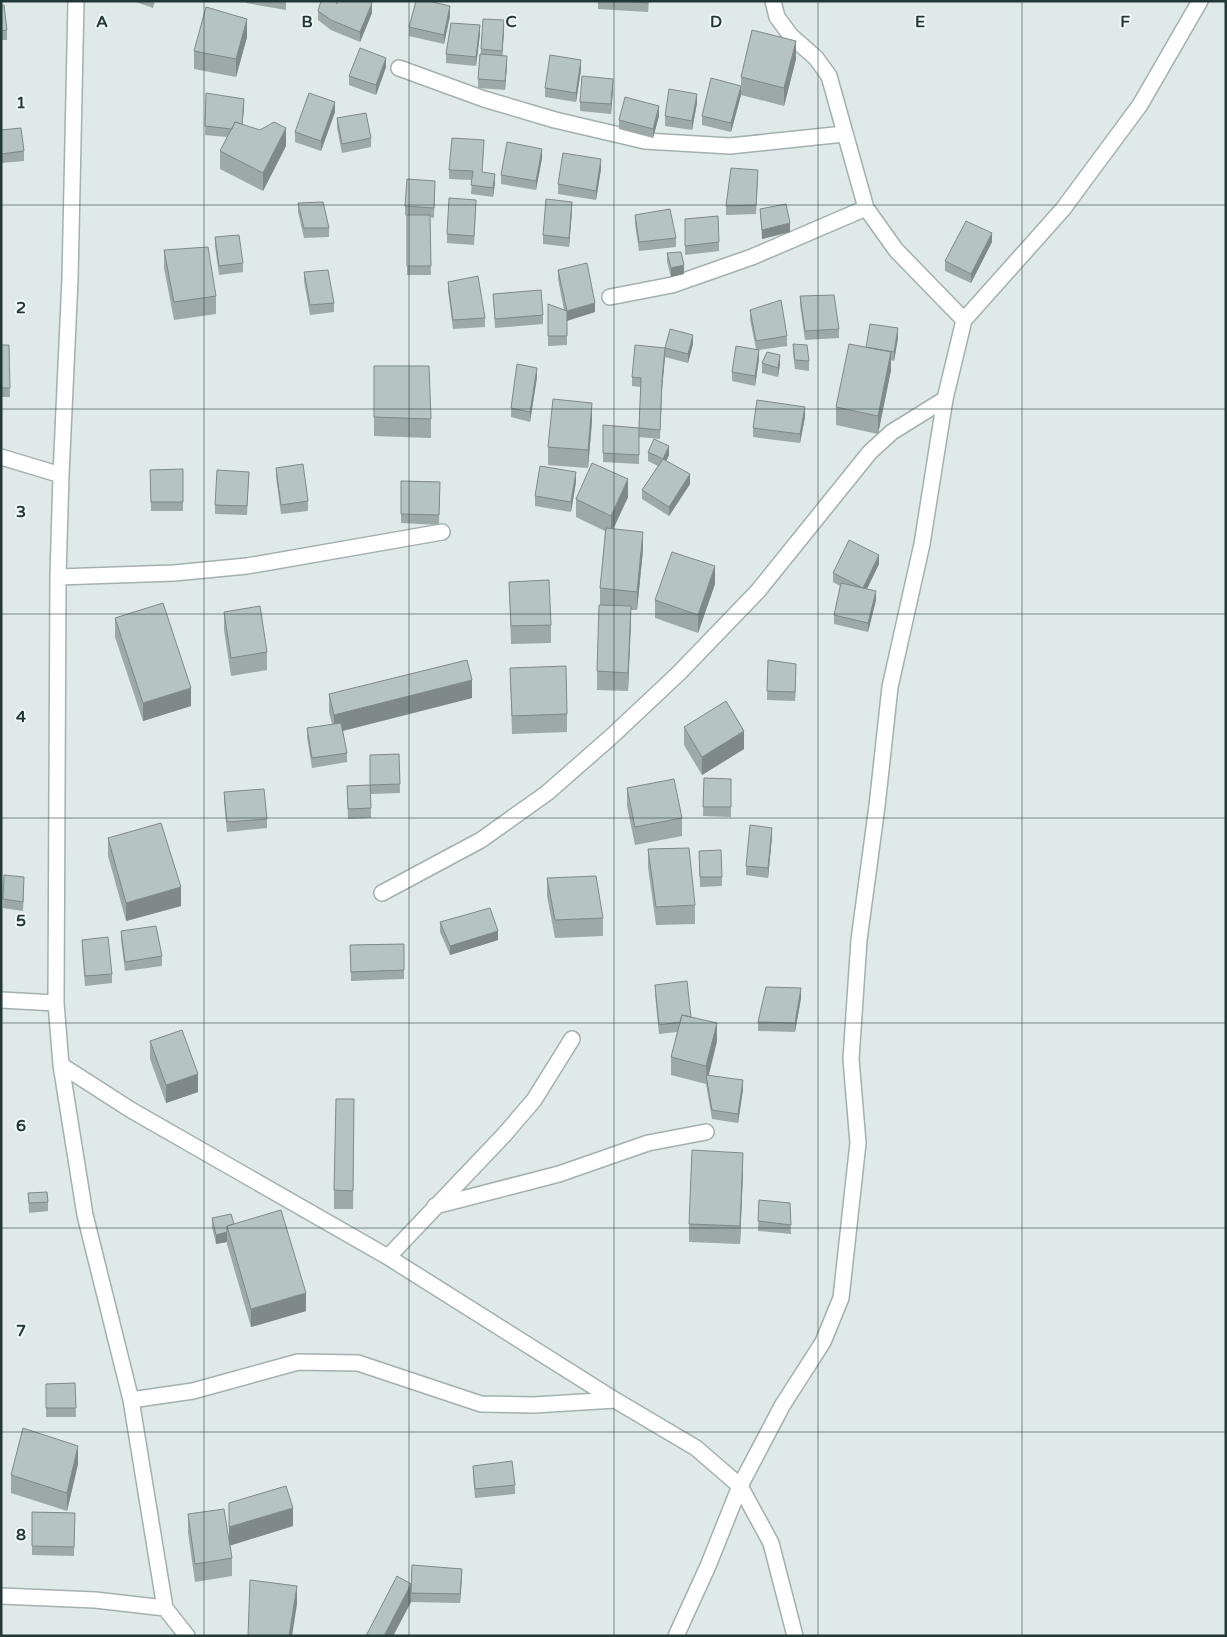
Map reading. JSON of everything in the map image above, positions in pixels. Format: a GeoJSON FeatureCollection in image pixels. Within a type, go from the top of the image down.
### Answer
{"type":"FeatureCollection","features":[{"type":"Feature","properties":{"kind":"street"},"geometry":{"type":"LineString","coordinates":[[76,1],[70,279],[58,577],[56,1003],[61,1065],[85,1216],[131,1400],[165,1608],[188,1636]]}},
{"type":"Feature","properties":{"kind":"street"},"geometry":{"type":"LineString","coordinates":[[773,1],[777,16],[792,36],[816,58],[829,76],[866,208],[896,250],[964,320]]}},
{"type":"Feature","properties":{"kind":"street"},"geometry":{"type":"LineString","coordinates":[[676,1636],[708,1566],[740,1486],[782,1406],[823,1342],[841,1298],[858,1143],[851,1059],[859,940],[877,806],[890,687],[922,544],[945,399],[964,320],[1075,193],[1140,105],[1200,1]]}},
{"type":"Feature","properties":{"kind":"street"},"geometry":{"type":"LineString","coordinates":[[399,68],[484,100],[555,120],[645,141],[730,146],[844,134]]}},
{"type":"Feature","properties":{"kind":"street"},"geometry":{"type":"LineString","coordinates":[[610,297],[672,285],[708,273],[752,257],[866,208]]}},
{"type":"Feature","properties":{"kind":"street"},"geometry":{"type":"LineString","coordinates":[[382,893],[481,840],[555,787],[679,674],[758,591],[870,452],[892,432],[945,399]]}},
{"type":"Feature","properties":{"kind":"street"},"geometry":{"type":"LineString","coordinates":[[1,457],[61,475]]}},
{"type":"Feature","properties":{"kind":"street"},"geometry":{"type":"LineString","coordinates":[[58,577],[174,573],[247,566],[442,532]]}},
{"type":"Feature","properties":{"kind":"street"},"geometry":{"type":"LineString","coordinates":[[1,1000],[56,1003]]}},
{"type":"Feature","properties":{"kind":"street"},"geometry":{"type":"LineString","coordinates":[[388,1257],[504,1136],[534,1100],[572,1039]]}},
{"type":"Feature","properties":{"kind":"street"},"geometry":{"type":"LineString","coordinates":[[61,1065],[131,1110],[388,1257],[615,1400],[696,1448],[740,1486],[771,1543],[795,1636]]}},
{"type":"Feature","properties":{"kind":"street"},"geometry":{"type":"LineString","coordinates":[[434,1207],[559,1174],[648,1143],[706,1132]]}},
{"type":"Feature","properties":{"kind":"street"},"geometry":{"type":"LineString","coordinates":[[131,1400],[193,1391],[298,1362],[358,1363],[481,1404],[534,1405],[615,1400]]}},
{"type":"Feature","properties":{"kind":"street"},"geometry":{"type":"LineString","coordinates":[[1,1596],[95,1600],[165,1608]]}},
{"type":"Feature","properties":{"kind":"building"},"geometry":{"type":"Polygon","coordinates":[[[321,1],[337,1],[337,4],[338,1],[368,1],[372,3],[360,32],[331,20],[318,11],[321,1]]]}},
{"type":"Feature","properties":{"kind":"building"},"geometry":{"type":"Polygon","coordinates":[[[416,1],[428,1],[450,6],[444,35],[409,27],[416,1]]]}},
{"type":"Feature","properties":{"kind":"building"},"geometry":{"type":"Polygon","coordinates":[[[623,1],[648,1],[648,3],[623,1]]]}},
{"type":"Feature","properties":{"kind":"building"},"geometry":{"type":"Polygon","coordinates":[[[4,5],[7,30],[1,31],[1,6],[4,5]]]}},
{"type":"Feature","properties":{"kind":"building"},"geometry":{"type":"Polygon","coordinates":[[[206,7],[247,19],[236,59],[194,51],[206,7]]]}},
{"type":"Feature","properties":{"kind":"building"},"geometry":{"type":"Polygon","coordinates":[[[483,19],[504,20],[502,51],[481,49],[483,19]]]}},
{"type":"Feature","properties":{"kind":"building"},"geometry":{"type":"Polygon","coordinates":[[[451,23],[480,25],[476,57],[446,54],[451,23]]]}},
{"type":"Feature","properties":{"kind":"building"},"geometry":{"type":"Polygon","coordinates":[[[752,30],[796,41],[784,88],[741,77],[752,30]]]}},
{"type":"Feature","properties":{"kind":"building"},"geometry":{"type":"Polygon","coordinates":[[[360,48],[386,58],[376,85],[349,76],[360,48]]]}},
{"type":"Feature","properties":{"kind":"building"},"geometry":{"type":"Polygon","coordinates":[[[480,54],[507,56],[505,81],[478,79],[480,54]]]}},
{"type":"Feature","properties":{"kind":"building"},"geometry":{"type":"Polygon","coordinates":[[[550,55],[581,60],[576,93],[545,88],[550,55]]]}},
{"type":"Feature","properties":{"kind":"building"},"geometry":{"type":"Polygon","coordinates":[[[582,76],[613,79],[611,104],[580,102],[582,76]]]}},
{"type":"Feature","properties":{"kind":"building"},"geometry":{"type":"Polygon","coordinates":[[[711,78],[741,86],[731,123],[702,116],[711,78]]]}},
{"type":"Feature","properties":{"kind":"building"},"geometry":{"type":"Polygon","coordinates":[[[669,89],[697,94],[692,121],[665,116],[669,89]]]}},
{"type":"Feature","properties":{"kind":"building"},"geometry":{"type":"Polygon","coordinates":[[[206,93],[244,99],[242,124],[235,122],[232,129],[205,126],[206,93]]]}},
{"type":"Feature","properties":{"kind":"building"},"geometry":{"type":"Polygon","coordinates":[[[309,93],[335,102],[321,141],[295,132],[309,93]]]}},
{"type":"Feature","properties":{"kind":"building"},"geometry":{"type":"Polygon","coordinates":[[[625,97],[659,106],[653,129],[619,120],[625,97]]]}},
{"type":"Feature","properties":{"kind":"building"},"geometry":{"type":"Polygon","coordinates":[[[366,113],[371,138],[342,144],[337,118],[366,113]]]}},
{"type":"Feature","properties":{"kind":"building"},"geometry":{"type":"Polygon","coordinates":[[[235,122],[260,130],[274,122],[286,128],[263,173],[220,151],[235,122]]]}},
{"type":"Feature","properties":{"kind":"building"},"geometry":{"type":"Polygon","coordinates":[[[21,128],[24,151],[1,154],[1,130],[21,128]]]}},
{"type":"Feature","properties":{"kind":"building"},"geometry":{"type":"Polygon","coordinates":[[[452,138],[484,140],[482,172],[495,174],[493,188],[471,185],[473,171],[449,170],[452,138]]]}},
{"type":"Feature","properties":{"kind":"building"},"geometry":{"type":"Polygon","coordinates":[[[507,142],[542,149],[536,181],[501,175],[507,142]]]}},
{"type":"Feature","properties":{"kind":"building"},"geometry":{"type":"Polygon","coordinates":[[[563,153],[601,159],[596,191],[558,184],[563,153]]]}},
{"type":"Feature","properties":{"kind":"building"},"geometry":{"type":"Polygon","coordinates":[[[731,168],[758,170],[756,205],[726,206],[731,168]]]}},
{"type":"Feature","properties":{"kind":"building"},"geometry":{"type":"Polygon","coordinates":[[[407,179],[435,181],[434,208],[405,206],[407,179]]]}},
{"type":"Feature","properties":{"kind":"building"},"geometry":{"type":"Polygon","coordinates":[[[449,198],[476,200],[474,236],[447,234],[449,198]]]}},
{"type":"Feature","properties":{"kind":"building"},"geometry":{"type":"Polygon","coordinates":[[[546,199],[572,202],[569,238],[543,235],[546,199]]]}},
{"type":"Feature","properties":{"kind":"building"},"geometry":{"type":"Polygon","coordinates":[[[323,202],[329,228],[304,228],[298,203],[323,202]]]}},
{"type":"Feature","properties":{"kind":"building"},"geometry":{"type":"Polygon","coordinates":[[[786,204],[790,223],[762,230],[760,209],[786,204]]]}},
{"type":"Feature","properties":{"kind":"building"},"geometry":{"type":"Polygon","coordinates":[[[670,209],[676,238],[639,242],[635,215],[670,209]]]}},
{"type":"Feature","properties":{"kind":"building"},"geometry":{"type":"Polygon","coordinates":[[[407,215],[430,215],[431,266],[407,266],[407,215]]]}},
{"type":"Feature","properties":{"kind":"building"},"geometry":{"type":"Polygon","coordinates":[[[718,216],[719,242],[685,246],[685,219],[718,216]]]}},
{"type":"Feature","properties":{"kind":"building"},"geometry":{"type":"Polygon","coordinates":[[[966,221],[992,233],[971,274],[945,261],[966,221]]]}},
{"type":"Feature","properties":{"kind":"building"},"geometry":{"type":"Polygon","coordinates":[[[239,235],[243,263],[219,266],[215,237],[239,235]]]}},
{"type":"Feature","properties":{"kind":"building"},"geometry":{"type":"Polygon","coordinates":[[[208,247],[216,296],[174,302],[164,250],[208,247]]]}},
{"type":"Feature","properties":{"kind":"building"},"geometry":{"type":"Polygon","coordinates":[[[681,252],[684,265],[671,268],[667,253],[681,252]]]}},
{"type":"Feature","properties":{"kind":"building"},"geometry":{"type":"Polygon","coordinates":[[[587,263],[595,303],[567,311],[558,270],[587,263]]]}},
{"type":"Feature","properties":{"kind":"building"},"geometry":{"type":"Polygon","coordinates":[[[328,270],[334,303],[310,305],[304,272],[328,270]]]}},
{"type":"Feature","properties":{"kind":"building"},"geometry":{"type":"Polygon","coordinates":[[[478,276],[485,318],[453,320],[448,282],[478,276]]]}},
{"type":"Feature","properties":{"kind":"building"},"geometry":{"type":"Polygon","coordinates":[[[541,290],[543,315],[495,319],[493,294],[541,290]]]}},
{"type":"Feature","properties":{"kind":"building"},"geometry":{"type":"Polygon","coordinates":[[[834,295],[839,329],[805,331],[800,296],[834,295]]]}},
{"type":"Feature","properties":{"kind":"building"},"geometry":{"type":"Polygon","coordinates":[[[781,300],[787,336],[756,341],[750,310],[781,300]]]}},
{"type":"Feature","properties":{"kind":"building"},"geometry":{"type":"Polygon","coordinates":[[[548,304],[567,311],[567,336],[548,336],[548,304]]]}},
{"type":"Feature","properties":{"kind":"building"},"geometry":{"type":"Polygon","coordinates":[[[870,324],[898,328],[894,352],[866,347],[870,324]]]}},
{"type":"Feature","properties":{"kind":"building"},"geometry":{"type":"Polygon","coordinates":[[[670,329],[693,335],[688,354],[665,348],[670,329]]]}},
{"type":"Feature","properties":{"kind":"building"},"geometry":{"type":"Polygon","coordinates":[[[793,344],[807,345],[809,361],[795,360],[793,344]]]}},
{"type":"Feature","properties":{"kind":"building"},"geometry":{"type":"Polygon","coordinates":[[[849,344],[891,352],[878,416],[836,407],[849,344]]]}},
{"type":"Feature","properties":{"kind":"building"},"geometry":{"type":"Polygon","coordinates":[[[1,345],[9,345],[10,388],[1,388],[1,345]]]}},
{"type":"Feature","properties":{"kind":"building"},"geometry":{"type":"Polygon","coordinates":[[[635,345],[665,348],[660,430],[639,428],[641,378],[632,377],[635,345]]]}},
{"type":"Feature","properties":{"kind":"building"},"geometry":{"type":"Polygon","coordinates":[[[736,346],[759,350],[755,376],[732,372],[736,346]]]}},
{"type":"Feature","properties":{"kind":"building"},"geometry":{"type":"Polygon","coordinates":[[[767,352],[780,355],[778,368],[762,363],[767,352]]]}},
{"type":"Feature","properties":{"kind":"building"},"geometry":{"type":"Polygon","coordinates":[[[517,364],[537,368],[530,412],[511,408],[517,364]]]}},
{"type":"Feature","properties":{"kind":"building"},"geometry":{"type":"Polygon","coordinates":[[[374,366],[429,366],[431,419],[374,417],[374,366]]]}},
{"type":"Feature","properties":{"kind":"building"},"geometry":{"type":"Polygon","coordinates":[[[553,399],[592,403],[588,450],[548,447],[553,399]]]}},
{"type":"Feature","properties":{"kind":"building"},"geometry":{"type":"Polygon","coordinates":[[[757,400],[805,407],[800,434],[753,428],[757,400]]]}},
{"type":"Feature","properties":{"kind":"building"},"geometry":{"type":"Polygon","coordinates":[[[603,425],[639,428],[639,455],[603,453],[603,425]]]}},
{"type":"Feature","properties":{"kind":"building"},"geometry":{"type":"Polygon","coordinates":[[[654,439],[669,446],[663,459],[648,452],[654,439]]]}},
{"type":"Feature","properties":{"kind":"building"},"geometry":{"type":"Polygon","coordinates":[[[663,459],[690,474],[669,507],[642,490],[663,459]]]}},
{"type":"Feature","properties":{"kind":"building"},"geometry":{"type":"Polygon","coordinates":[[[592,463],[628,479],[611,516],[576,499],[592,463]]]}},
{"type":"Feature","properties":{"kind":"building"},"geometry":{"type":"Polygon","coordinates":[[[303,464],[308,501],[281,505],[276,468],[303,464]]]}},
{"type":"Feature","properties":{"kind":"building"},"geometry":{"type":"Polygon","coordinates":[[[540,466],[576,472],[571,502],[535,496],[540,466]]]}},
{"type":"Feature","properties":{"kind":"building"},"geometry":{"type":"Polygon","coordinates":[[[183,469],[183,502],[151,502],[150,470],[183,469]]]}},
{"type":"Feature","properties":{"kind":"building"},"geometry":{"type":"Polygon","coordinates":[[[217,470],[249,472],[247,506],[215,505],[217,470]]]}},
{"type":"Feature","properties":{"kind":"building"},"geometry":{"type":"Polygon","coordinates":[[[401,481],[440,482],[439,515],[401,514],[401,481]]]}},
{"type":"Feature","properties":{"kind":"building"},"geometry":{"type":"Polygon","coordinates":[[[606,528],[643,532],[637,592],[600,588],[606,528]]]}},
{"type":"Feature","properties":{"kind":"building"},"geometry":{"type":"Polygon","coordinates":[[[849,540],[879,555],[863,588],[833,573],[849,540]]]}},
{"type":"Feature","properties":{"kind":"building"},"geometry":{"type":"Polygon","coordinates":[[[672,552],[715,566],[698,615],[655,600],[672,552]]]}},
{"type":"Feature","properties":{"kind":"building"},"geometry":{"type":"Polygon","coordinates":[[[549,580],[551,625],[511,626],[509,582],[549,580]]]}},
{"type":"Feature","properties":{"kind":"building"},"geometry":{"type":"Polygon","coordinates":[[[841,583],[876,591],[868,623],[834,615],[841,583]]]}},
{"type":"Feature","properties":{"kind":"building"},"geometry":{"type":"Polygon","coordinates":[[[163,603],[191,688],[143,703],[115,618],[163,603]]]}},
{"type":"Feature","properties":{"kind":"building"},"geometry":{"type":"Polygon","coordinates":[[[599,605],[631,606],[628,673],[597,671],[599,605]]]}},
{"type":"Feature","properties":{"kind":"building"},"geometry":{"type":"Polygon","coordinates":[[[260,606],[267,652],[231,658],[224,612],[260,606]]]}},
{"type":"Feature","properties":{"kind":"building"},"geometry":{"type":"Polygon","coordinates":[[[467,660],[472,680],[334,715],[329,694],[467,660]]]}},
{"type":"Feature","properties":{"kind":"building"},"geometry":{"type":"Polygon","coordinates":[[[768,660],[796,664],[795,692],[767,691],[768,660]]]}},
{"type":"Feature","properties":{"kind":"building"},"geometry":{"type":"Polygon","coordinates":[[[566,666],[567,714],[512,716],[510,668],[566,666]]]}},
{"type":"Feature","properties":{"kind":"building"},"geometry":{"type":"Polygon","coordinates":[[[726,701],[744,731],[702,757],[684,727],[726,701]]]}},
{"type":"Feature","properties":{"kind":"building"},"geometry":{"type":"Polygon","coordinates":[[[341,723],[347,753],[312,758],[307,728],[341,723]]]}},
{"type":"Feature","properties":{"kind":"building"},"geometry":{"type":"Polygon","coordinates":[[[399,754],[400,784],[370,785],[370,755],[399,754]]]}},
{"type":"Feature","properties":{"kind":"building"},"geometry":{"type":"Polygon","coordinates":[[[704,778],[731,779],[731,807],[703,807],[704,778]]]}},
{"type":"Feature","properties":{"kind":"building"},"geometry":{"type":"Polygon","coordinates":[[[674,779],[682,818],[635,827],[627,788],[674,779]]]}},
{"type":"Feature","properties":{"kind":"building"},"geometry":{"type":"Polygon","coordinates":[[[370,785],[371,808],[348,809],[347,786],[370,785]]]}},
{"type":"Feature","properties":{"kind":"building"},"geometry":{"type":"Polygon","coordinates":[[[264,789],[267,819],[227,822],[224,792],[264,789]]]}},
{"type":"Feature","properties":{"kind":"building"},"geometry":{"type":"Polygon","coordinates":[[[161,823],[181,887],[126,903],[108,838],[161,823]]]}},
{"type":"Feature","properties":{"kind":"building"},"geometry":{"type":"Polygon","coordinates":[[[750,825],[772,828],[768,868],[746,866],[750,825]]]}},
{"type":"Feature","properties":{"kind":"building"},"geometry":{"type":"Polygon","coordinates":[[[689,848],[695,905],[656,907],[648,849],[689,848]]]}},
{"type":"Feature","properties":{"kind":"building"},"geometry":{"type":"Polygon","coordinates":[[[721,850],[722,877],[700,877],[699,851],[721,850]]]}},
{"type":"Feature","properties":{"kind":"building"},"geometry":{"type":"Polygon","coordinates":[[[4,875],[24,877],[23,902],[3,899],[4,875]]]}},
{"type":"Feature","properties":{"kind":"building"},"geometry":{"type":"Polygon","coordinates":[[[596,876],[603,918],[555,920],[547,878],[596,876]]]}},
{"type":"Feature","properties":{"kind":"building"},"geometry":{"type":"Polygon","coordinates":[[[490,908],[498,931],[450,946],[440,922],[490,908]]]}},
{"type":"Feature","properties":{"kind":"building"},"geometry":{"type":"Polygon","coordinates":[[[156,926],[162,956],[125,962],[121,931],[156,926]]]}},
{"type":"Feature","properties":{"kind":"building"},"geometry":{"type":"Polygon","coordinates":[[[108,937],[112,974],[85,976],[82,940],[108,937]]]}},
{"type":"Feature","properties":{"kind":"building"},"geometry":{"type":"Polygon","coordinates":[[[404,944],[404,970],[351,972],[350,945],[404,944]]]}},
{"type":"Feature","properties":{"kind":"building"},"geometry":{"type":"Polygon","coordinates":[[[687,981],[691,1017],[682,1015],[680,1022],[659,1025],[655,985],[687,981]]]}},
{"type":"Feature","properties":{"kind":"building"},"geometry":{"type":"Polygon","coordinates":[[[766,987],[801,988],[795,1023],[758,1022],[766,987]]]}},
{"type":"Feature","properties":{"kind":"building"},"geometry":{"type":"Polygon","coordinates":[[[682,1015],[717,1023],[706,1066],[671,1057],[682,1015]]]}},
{"type":"Feature","properties":{"kind":"building"},"geometry":{"type":"Polygon","coordinates":[[[182,1030],[198,1074],[166,1085],[150,1041],[182,1030]]]}},
{"type":"Feature","properties":{"kind":"building"},"geometry":{"type":"Polygon","coordinates":[[[706,1075],[743,1080],[738,1114],[712,1110],[706,1075]]]}},
{"type":"Feature","properties":{"kind":"building"},"geometry":{"type":"Polygon","coordinates":[[[336,1099],[354,1099],[353,1191],[334,1190],[336,1099]]]}},
{"type":"Feature","properties":{"kind":"building"},"geometry":{"type":"Polygon","coordinates":[[[692,1150],[743,1153],[740,1226],[689,1224],[692,1150]]]}},
{"type":"Feature","properties":{"kind":"building"},"geometry":{"type":"Polygon","coordinates":[[[47,1192],[48,1202],[29,1203],[28,1193],[47,1192]]]}},
{"type":"Feature","properties":{"kind":"building"},"geometry":{"type":"Polygon","coordinates":[[[759,1200],[790,1203],[791,1225],[758,1221],[759,1200]]]}},
{"type":"Feature","properties":{"kind":"building"},"geometry":{"type":"Polygon","coordinates":[[[281,1210],[306,1293],[251,1309],[227,1226],[281,1210]]]}},
{"type":"Feature","properties":{"kind":"building"},"geometry":{"type":"Polygon","coordinates":[[[231,1214],[234,1224],[227,1226],[227,1232],[216,1235],[212,1218],[231,1214]]]}},
{"type":"Feature","properties":{"kind":"building"},"geometry":{"type":"Polygon","coordinates":[[[75,1383],[76,1408],[46,1408],[46,1384],[75,1383]]]}},
{"type":"Feature","properties":{"kind":"building"},"geometry":{"type":"Polygon","coordinates":[[[23,1428],[78,1446],[67,1493],[11,1475],[23,1428]]]}},
{"type":"Feature","properties":{"kind":"building"},"geometry":{"type":"Polygon","coordinates":[[[512,1461],[515,1485],[475,1489],[473,1466],[512,1461]]]}},
{"type":"Feature","properties":{"kind":"building"},"geometry":{"type":"Polygon","coordinates":[[[286,1486],[293,1508],[229,1527],[229,1503],[286,1486]]]}},
{"type":"Feature","properties":{"kind":"building"},"geometry":{"type":"Polygon","coordinates":[[[224,1509],[232,1558],[195,1564],[188,1514],[224,1509]]]}},
{"type":"Feature","properties":{"kind":"building"},"geometry":{"type":"Polygon","coordinates":[[[32,1512],[75,1513],[74,1547],[32,1546],[32,1512]]]}},
{"type":"Feature","properties":{"kind":"building"},"geometry":{"type":"Polygon","coordinates":[[[412,1565],[462,1569],[460,1594],[411,1593],[412,1565]]]}},
{"type":"Feature","properties":{"kind":"building"},"geometry":{"type":"Polygon","coordinates":[[[397,1576],[411,1584],[384,1636],[366,1636],[397,1576]]]}},
{"type":"Feature","properties":{"kind":"building"},"geometry":{"type":"Polygon","coordinates":[[[250,1580],[297,1586],[289,1636],[248,1636],[250,1580]]]}}]}
